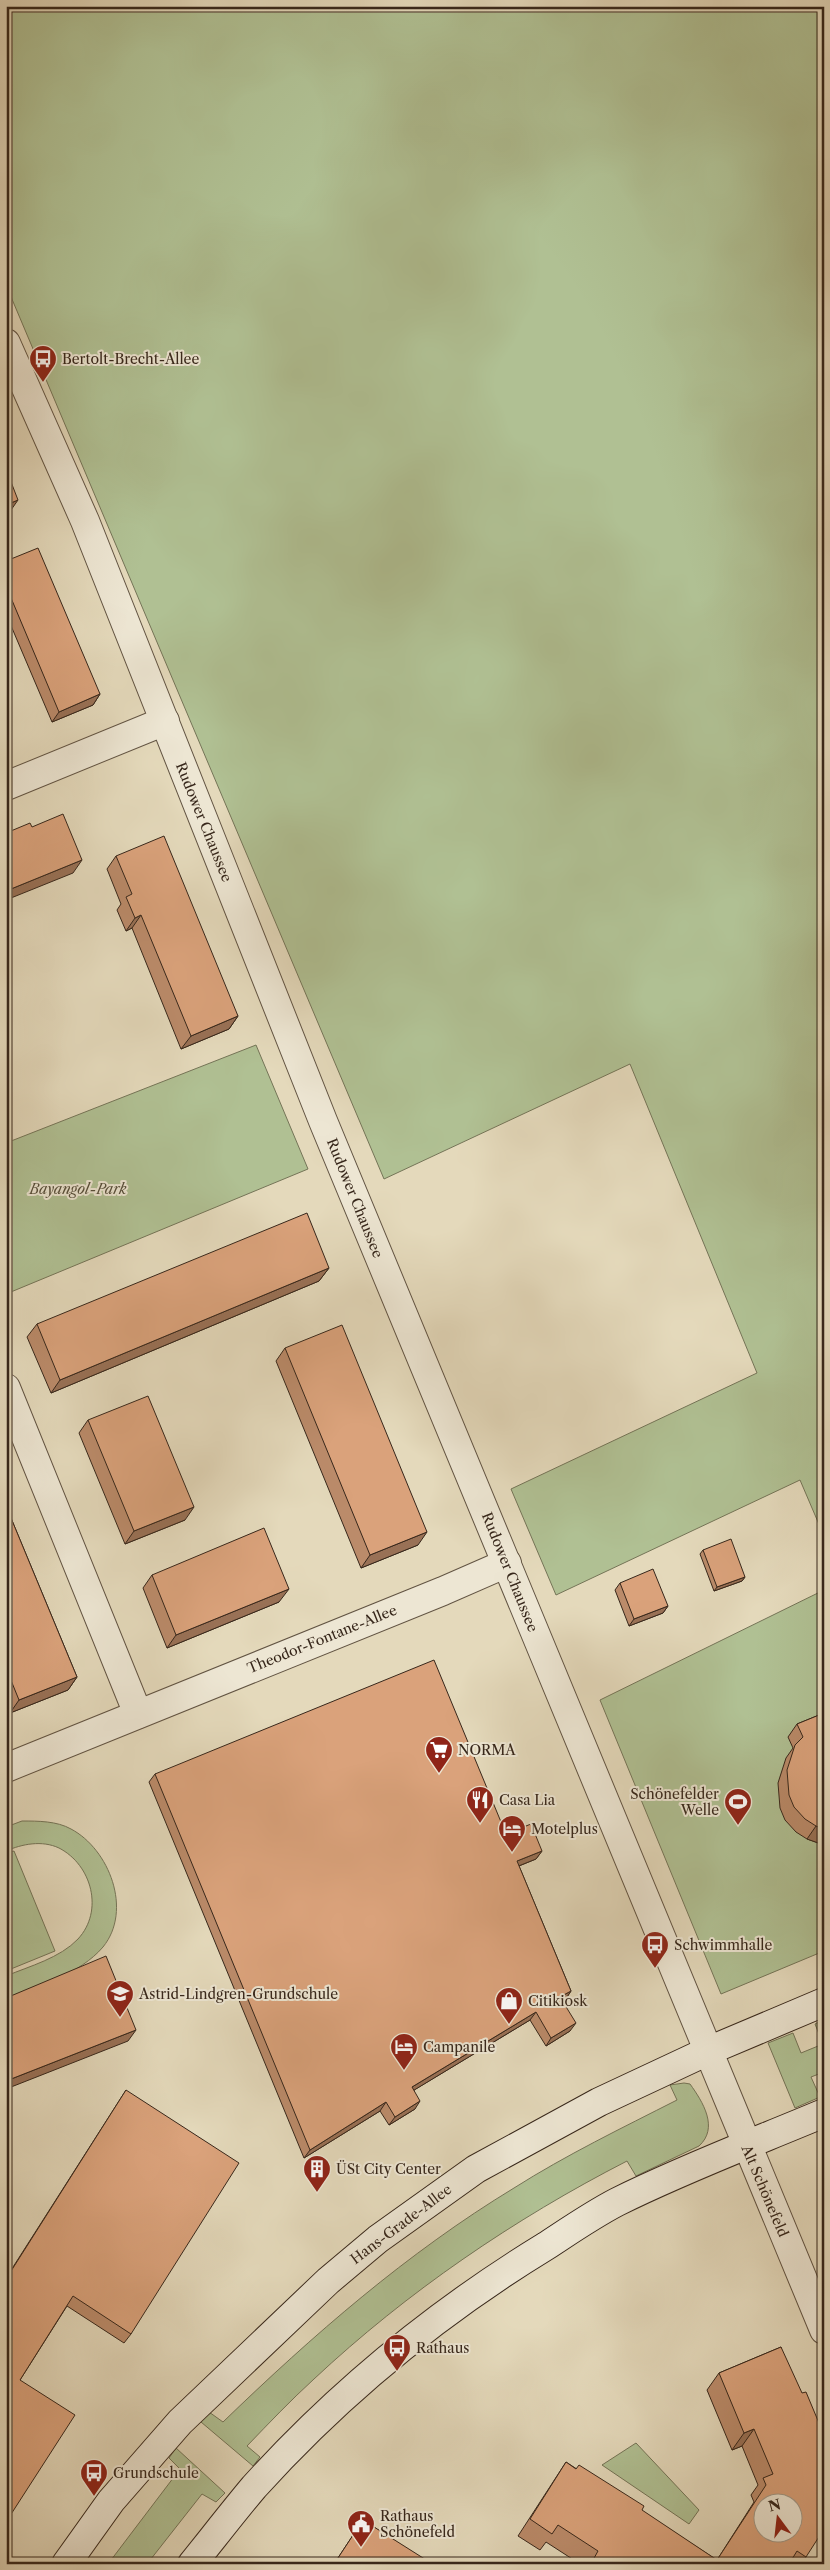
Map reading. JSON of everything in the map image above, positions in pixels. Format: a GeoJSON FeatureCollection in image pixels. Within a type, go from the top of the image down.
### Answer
{"type":"FeatureCollection","features":[{"type":"Feature","properties":{"kind":"street","name":"Rudower Chaussee"},"geometry":{"type":"LineString","coordinates":[[6,343],[82,514],[324,1121],[708,2051]]}},
{"type":"Feature","properties":{"kind":"street"},"geometry":{"type":"LineString","coordinates":[[6,786],[165,722]]}},
{"type":"Feature","properties":{"kind":"street"},"geometry":{"type":"LineString","coordinates":[[6,1388],[138,1714]]}},
{"type":"Feature","properties":{"kind":"street","name":"Theodor-Fontane-Allee"},"geometry":{"type":"LineString","coordinates":[[6,1768],[443,1591],[506,1563]]}},
{"type":"Feature","properties":{"kind":"street","name":"Hans-Grade-Allee"},"geometry":{"type":"LineString","coordinates":[[66,2564],[111,2501],[180,2422],[328,2281],[378,2239],[476,2169],[599,2102],[708,2051],[824,2002]]}},
{"type":"Feature","properties":{"kind":"street","name":"Alt Schönefeld"},"geometry":{"type":"LineString","coordinates":[[708,2051],[824,2330]]}},
{"type":"Feature","properties":{"kind":"street"},"geometry":{"type":"LineString","coordinates":[[192,2564],[254,2488],[295,2444],[341,2399],[443,2315],[507,2270],[616,2203],[824,2113]]}},
{"type":"Feature","properties":{"kind":"green space"},"geometry":{"type":"Polygon","coordinates":[[[6,6],[824,6],[824,1536],[800,1480],[556,1595],[511,1489],[757,1373],[630,1064],[384,1179],[6,285],[6,6]]]}},
{"type":"Feature","properties":{"kind":"green space","name":"Bayangol-Park"},"geometry":{"type":"Polygon","coordinates":[[[256,1045],[308,1169],[6,1294],[6,1143],[256,1045]]]}},
{"type":"Feature","properties":{"kind":"green space","name":"Schönefelder Welle"},"geometry":{"type":"Polygon","coordinates":[[[824,1590],[824,1951],[721,1994],[600,1700],[824,1590]]]}},
{"type":"Feature","properties":{"kind":"green space"},"geometry":{"type":"Polygon","coordinates":[[[22,1821],[60,1824],[85,1838],[106,1865],[113,1882],[116,1916],[112,1932],[103,1947],[83,1965],[45,1984],[6,1999],[6,1976],[44,1961],[71,1946],[86,1928],[91,1915],[91,1889],[80,1865],[70,1856],[59,1848],[46,1844],[19,1846],[6,1851],[6,1827],[22,1821]]]}},
{"type":"Feature","properties":{"kind":"green space"},"geometry":{"type":"Polygon","coordinates":[[[14,1851],[55,1951],[6,1971],[6,1854],[14,1851]]]}},
{"type":"Feature","properties":{"kind":"green space"},"geometry":{"type":"Polygon","coordinates":[[[823,2020],[824,2072],[811,2077],[820,2097],[795,2108],[768,2043],[793,2033],[801,2053],[823,2044],[815,2024],[823,2020]]]}},
{"type":"Feature","properties":{"kind":"green space"},"geometry":{"type":"Polygon","coordinates":[[[690,2084],[700,2099],[707,2115],[708,2131],[705,2139],[699,2146],[636,2176],[627,2161],[544,2207],[463,2259],[386,2316],[288,2403],[247,2446],[260,2457],[253,2466],[201,2422],[209,2412],[223,2422],[291,2358],[362,2297],[474,2213],[554,2164],[677,2100],[670,2085],[690,2084]]]}},
{"type":"Feature","properties":{"kind":"green space"},"geometry":{"type":"Polygon","coordinates":[[[636,2443],[699,2510],[689,2524],[602,2465],[636,2443]]]}},
{"type":"Feature","properties":{"kind":"green space"},"geometry":{"type":"Polygon","coordinates":[[[176,2448],[225,2493],[216,2502],[202,2494],[147,2564],[108,2564],[180,2469],[169,2458],[176,2448]]]}},
{"type":"Feature","properties":{"kind":"building"},"geometry":{"type":"Polygon","coordinates":[[[6,469],[18,500],[6,505],[6,469]]]}},
{"type":"Feature","properties":{"kind":"building"},"geometry":{"type":"Polygon","coordinates":[[[38,548],[100,694],[59,712],[6,586],[6,561],[38,548]]]}},
{"type":"Feature","properties":{"kind":"building"},"geometry":{"type":"Polygon","coordinates":[[[63,814],[82,860],[6,891],[6,833],[30,823],[32,827],[63,814]]]}},
{"type":"Feature","properties":{"kind":"building"},"geometry":{"type":"Polygon","coordinates":[[[164,836],[238,1016],[191,1036],[141,915],[135,918],[126,897],[132,894],[116,856],[164,836]]]}},
{"type":"Feature","properties":{"kind":"building"},"geometry":{"type":"Polygon","coordinates":[[[307,1213],[329,1268],[60,1380],[37,1324],[307,1213]]]}},
{"type":"Feature","properties":{"kind":"building"},"geometry":{"type":"Polygon","coordinates":[[[342,1325],[427,1532],[370,1555],[285,1348],[342,1325]]]}},
{"type":"Feature","properties":{"kind":"building"},"geometry":{"type":"Polygon","coordinates":[[[148,1396],[194,1507],[134,1531],[88,1420],[148,1396]]]}},
{"type":"Feature","properties":{"kind":"building"},"geometry":{"type":"Polygon","coordinates":[[[6,1506],[77,1677],[19,1700],[6,1668],[6,1506]]]}},
{"type":"Feature","properties":{"kind":"building"},"geometry":{"type":"Polygon","coordinates":[[[264,1528],[289,1589],[176,1635],[152,1575],[264,1528]]]}},
{"type":"Feature","properties":{"kind":"building"},"geometry":{"type":"Polygon","coordinates":[[[731,1539],[745,1577],[717,1587],[703,1550],[731,1539]]]}},
{"type":"Feature","properties":{"kind":"building"},"geometry":{"type":"Polygon","coordinates":[[[653,1569],[668,1606],[634,1619],[620,1583],[653,1569]]]}},
{"type":"Feature","properties":{"kind":"building"},"geometry":{"type":"Polygon","coordinates":[[[434,1660],[506,1834],[531,1824],[542,1851],[517,1861],[571,1991],[560,1997],[576,2023],[551,2038],[536,2012],[412,2087],[420,2101],[395,2117],[386,2102],[310,2150],[155,1774],[434,1660]]]}},
{"type":"Feature","properties":{"kind":"building"},"geometry":{"type":"Polygon","coordinates":[[[824,1713],[824,1829],[805,1819],[794,1807],[789,1795],[787,1770],[795,1745],[803,1737],[797,1724],[824,1713]]]}},
{"type":"Feature","properties":{"kind":"building"},"geometry":{"type":"Polygon","coordinates":[[[106,1956],[136,2030],[6,2081],[6,1998],[106,1956]]]}},
{"type":"Feature","properties":{"kind":"building"},"geometry":{"type":"Polygon","coordinates":[[[126,2090],[239,2163],[131,2334],[73,2296],[20,2380],[75,2415],[6,2522],[6,2279],[126,2090]]]}},
{"type":"Feature","properties":{"kind":"building"},"geometry":{"type":"Polygon","coordinates":[[[781,2347],[802,2393],[806,2392],[824,2435],[824,2529],[806,2557],[797,2551],[789,2564],[599,2564],[593,2560],[598,2551],[558,2525],[552,2534],[530,2519],[566,2462],[576,2469],[579,2465],[644,2506],[642,2510],[717,2560],[752,2506],[752,2542],[802,2542],[802,2492],[761,2492],[766,2485],[763,2478],[773,2474],[754,2429],[744,2433],[719,2373],[781,2347]]]}},
{"type":"Feature","properties":{"kind":"building"},"geometry":{"type":"Polygon","coordinates":[[[363,2520],[431,2563],[334,2564],[363,2520]]]}},
{"type":"Feature","properties":{"kind":"place","name":"Bertolt-Brecht-Allee"},"geometry":{"type":"Point","coordinates":[43,383]}},
{"type":"Feature","properties":{"kind":"place","name":"NORMA"},"geometry":{"type":"Point","coordinates":[439,1774]}},
{"type":"Feature","properties":{"kind":"place","name":"Casa Lia"},"geometry":{"type":"Point","coordinates":[480,1824]}},
{"type":"Feature","properties":{"kind":"place","name":"Schönefelder Welle"},"geometry":{"type":"Point","coordinates":[738,1826]}},
{"type":"Feature","properties":{"kind":"place","name":"Motelplus"},"geometry":{"type":"Point","coordinates":[512,1853]}},
{"type":"Feature","properties":{"kind":"place","name":"Schwimmhalle"},"geometry":{"type":"Point","coordinates":[655,1969]}},
{"type":"Feature","properties":{"kind":"place","name":"Astrid-Lindgren-Grundschule"},"geometry":{"type":"Point","coordinates":[120,2018]}},
{"type":"Feature","properties":{"kind":"place","name":"Citikiosk"},"geometry":{"type":"Point","coordinates":[509,2025]}},
{"type":"Feature","properties":{"kind":"place","name":"Campanile"},"geometry":{"type":"Point","coordinates":[404,2071]}},
{"type":"Feature","properties":{"kind":"place","name":"ÜSt City Center"},"geometry":{"type":"Point","coordinates":[317,2193]}},
{"type":"Feature","properties":{"kind":"place","name":"Rathaus"},"geometry":{"type":"Point","coordinates":[397,2372]}},
{"type":"Feature","properties":{"kind":"place","name":"Grundschule"},"geometry":{"type":"Point","coordinates":[94,2497]}},
{"type":"Feature","properties":{"kind":"place","name":"Rathaus Schönefeld"},"geometry":{"type":"Point","coordinates":[361,2548]}}]}
